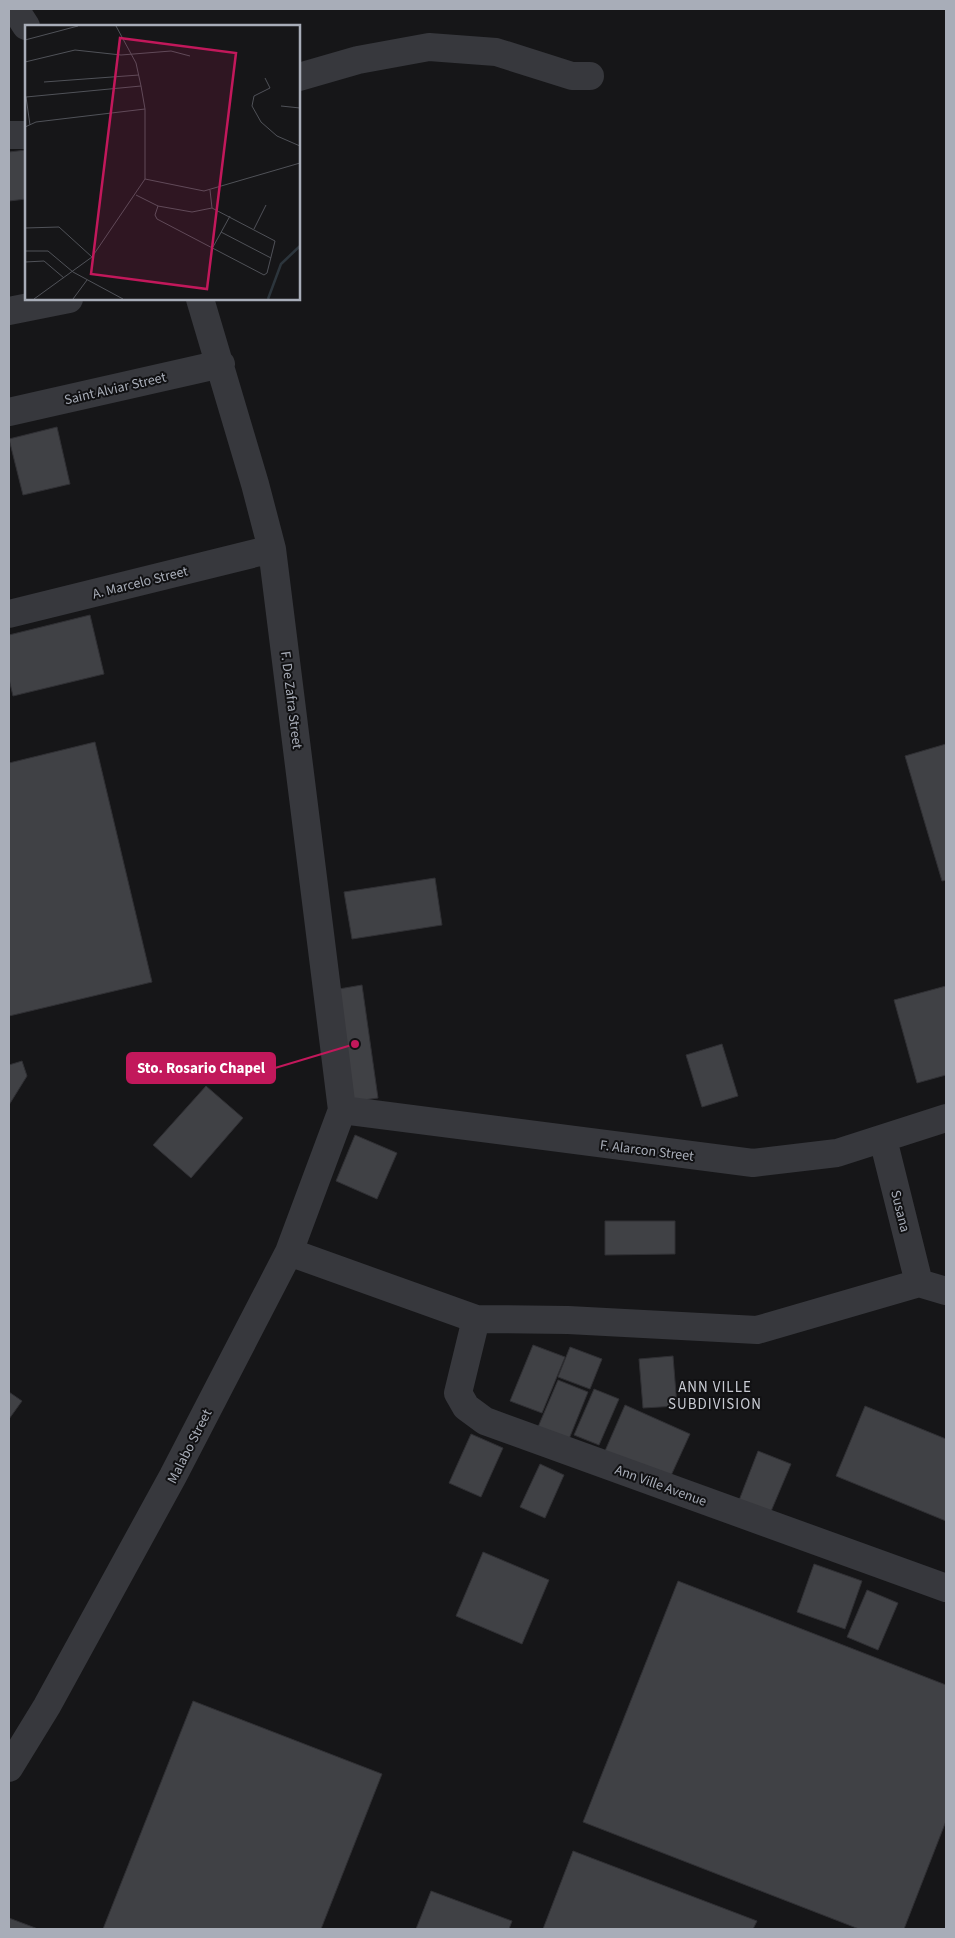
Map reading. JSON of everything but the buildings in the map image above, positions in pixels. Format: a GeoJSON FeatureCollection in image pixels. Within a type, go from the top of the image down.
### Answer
{"type":"FeatureCollection","features":[{"type":"Feature","properties":{"kind":"street"},"geometry":{"type":"LineString","coordinates":[[15,9],[25,25]]}},
{"type":"Feature","properties":{"kind":"street"},"geometry":{"type":"LineString","coordinates":[[300,77],[358,60],[429,47],[496,52],[572,76],[590,76]]}},
{"type":"Feature","properties":{"kind":"street"},"geometry":{"type":"LineString","coordinates":[[9,134],[25,135]]}},
{"type":"Feature","properties":{"kind":"street"},"geometry":{"type":"LineString","coordinates":[[9,311],[64,300]]}},
{"type":"Feature","properties":{"kind":"street","name":"F. De Zafra Street"},"geometry":{"type":"LineString","coordinates":[[200,300],[221,364],[272,549],[342,1110]]}},
{"type":"Feature","properties":{"kind":"street","name":"Saint Alviar Street"},"geometry":{"type":"LineString","coordinates":[[9,412],[221,364]]}},
{"type":"Feature","properties":{"kind":"street","name":"A. Marcelo Street"},"geometry":{"type":"LineString","coordinates":[[9,614],[272,549]]}},
{"type":"Feature","properties":{"kind":"street","name":"F. Alarcon Street"},"geometry":{"type":"LineString","coordinates":[[342,1110],[753,1163],[837,1153],[946,1118]]}},
{"type":"Feature","properties":{"kind":"street","name":"Malabo Street"},"geometry":{"type":"LineString","coordinates":[[9,1768],[47,1706],[173,1476],[289,1252],[342,1110]]}},
{"type":"Feature","properties":{"kind":"street","name":"Susana"},"geometry":{"type":"LineString","coordinates":[[883,1139],[919,1283]]}},
{"type":"Feature","properties":{"kind":"street"},"geometry":{"type":"LineString","coordinates":[[289,1252],[476,1319],[568,1320],[757,1330],[919,1283],[946,1291]]}},
{"type":"Feature","properties":{"kind":"street","name":"Ann Ville Avenue"},"geometry":{"type":"LineString","coordinates":[[476,1319],[458,1392],[466,1406],[485,1421],[946,1588]]}},
{"type":"Feature","properties":{"kind":"place","name":"Sto. Rosario Chapel"},"geometry":{"type":"Point","coordinates":[355,1044]}},
{"type":"Feature","properties":{"kind":"district","name":"ANN VILLE SUBDIVISION"},"geometry":{"type":"Point","coordinates":[715,1396]}}]}
